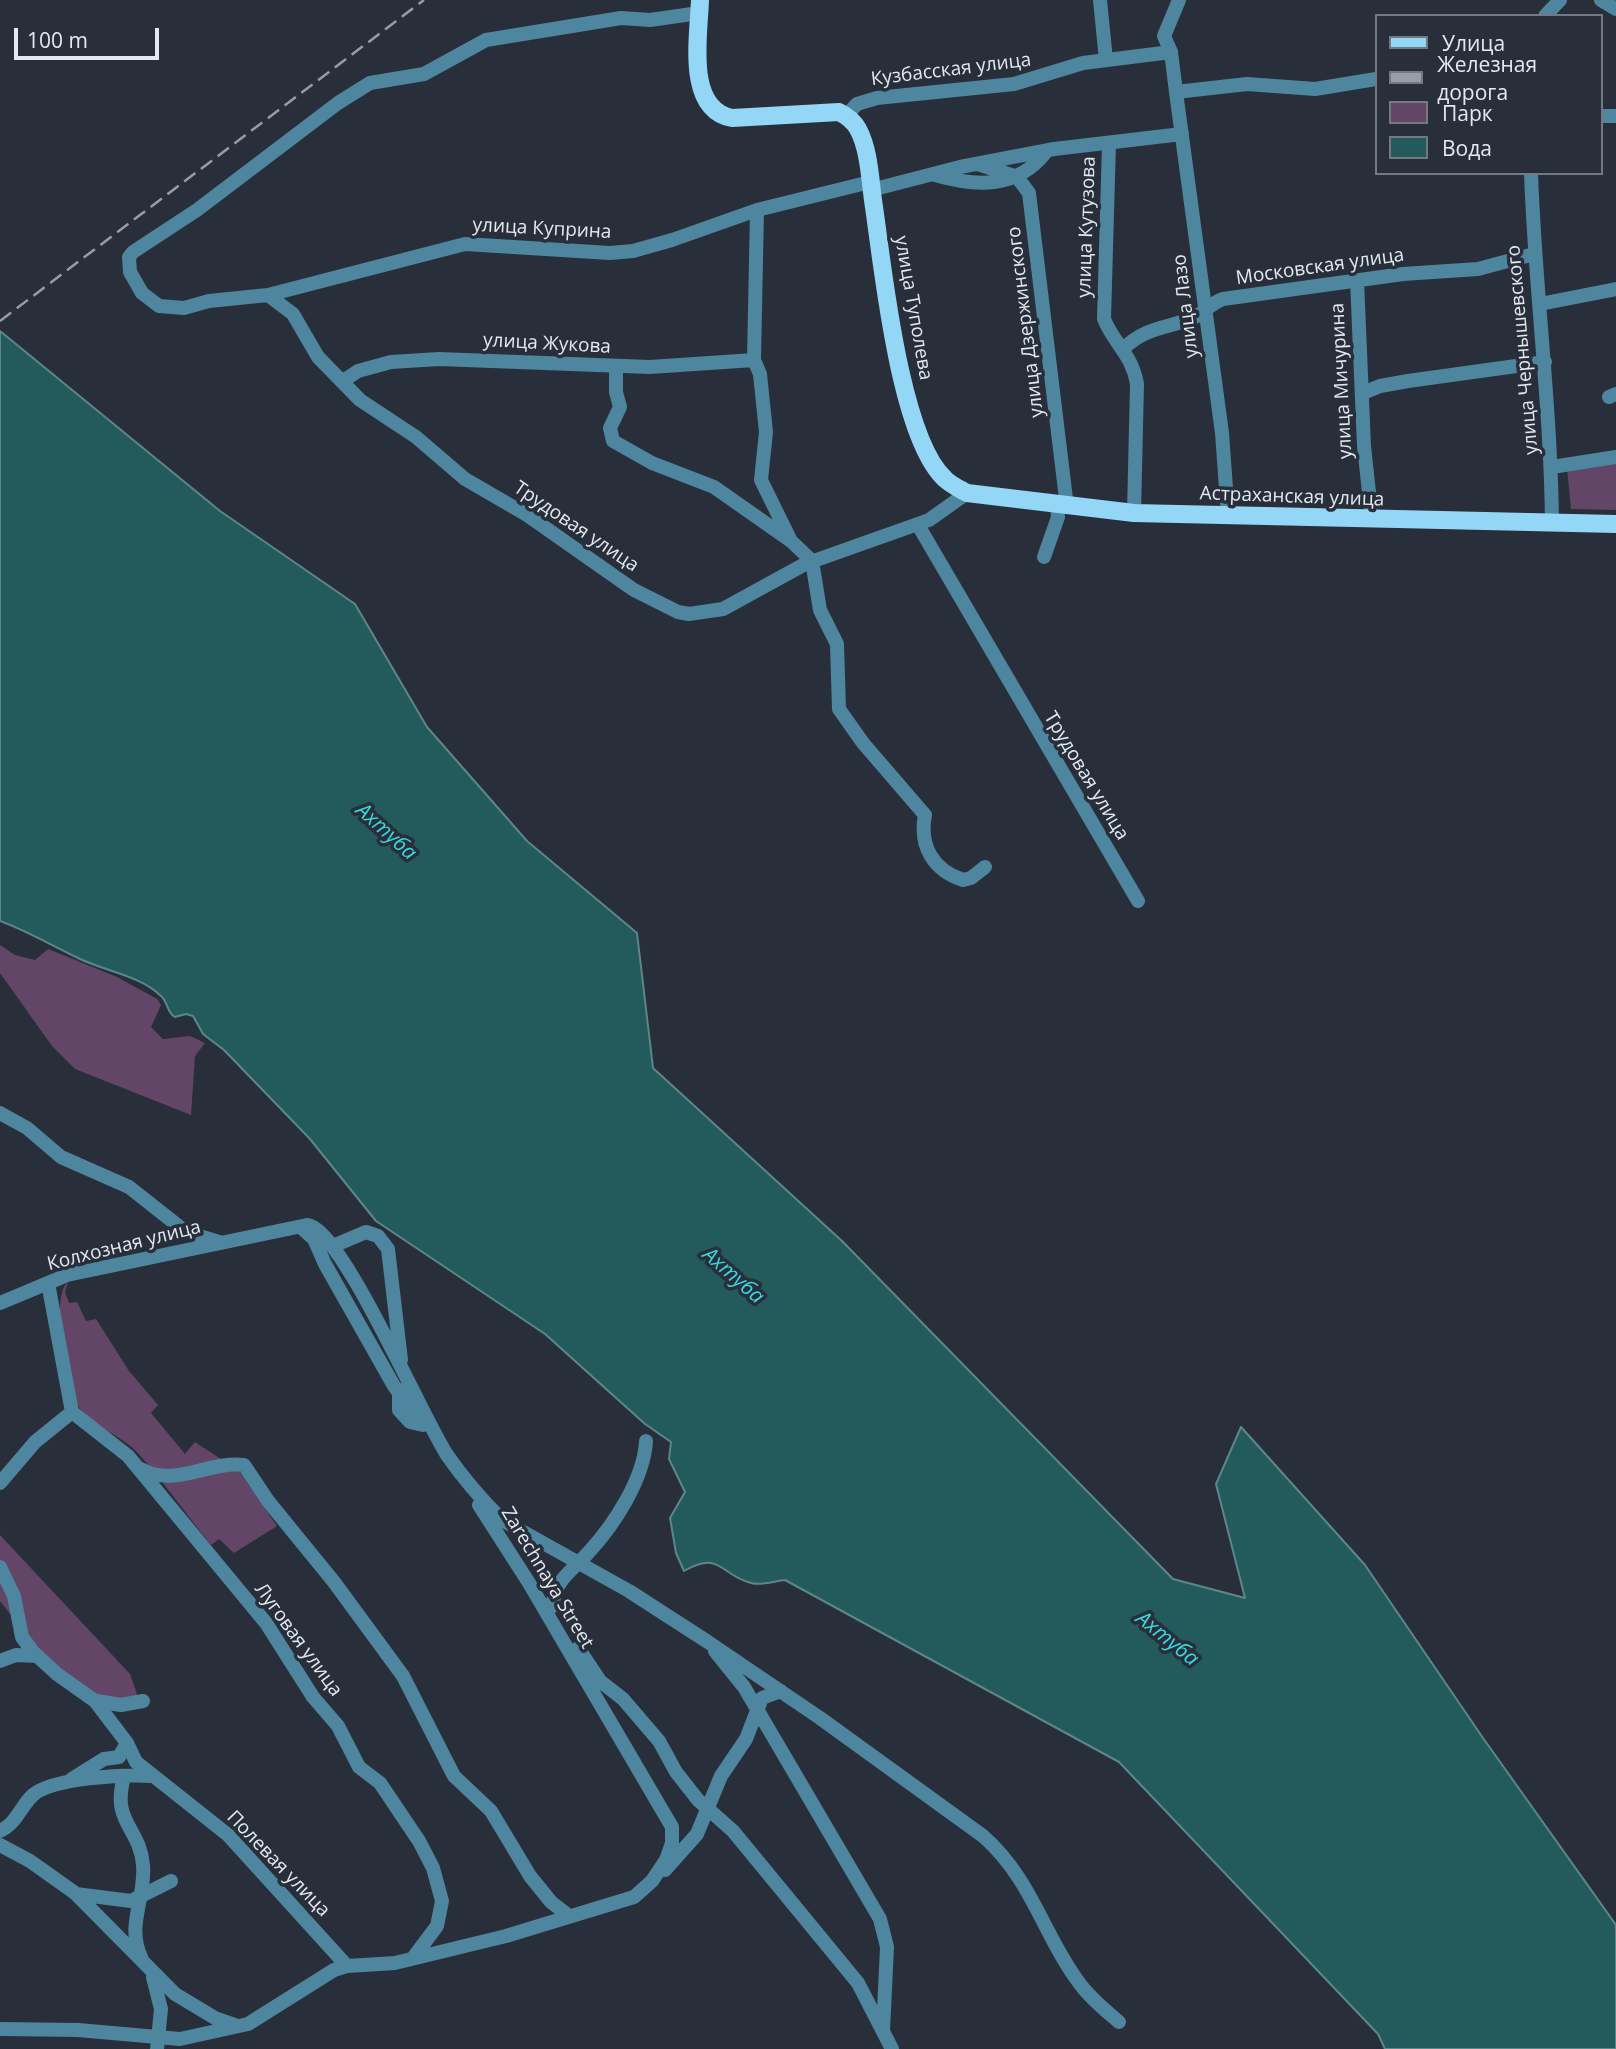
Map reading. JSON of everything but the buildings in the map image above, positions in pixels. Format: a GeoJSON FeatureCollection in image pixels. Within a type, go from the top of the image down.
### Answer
{"type":"FeatureCollection","features":[{"type":"Feature","properties":{"kind":"main road"},"geometry":{"type":"LineString","coordinates":[[699,6],[702,91],[717,113],[732,118],[827,110],[846,116]]}},
{"type":"Feature","properties":{"kind":"main road","name":"улица Туполева"},"geometry":{"type":"LineString","coordinates":[[846,116],[861,138],[871,186],[891,327],[919,433],[944,478],[967,493]]}},
{"type":"Feature","properties":{"kind":"main road","name":"Астраханская улица"},"geometry":{"type":"LineString","coordinates":[[967,493],[1134,513],[1616,524]]}},
{"type":"Feature","properties":{"kind":"street"},"geometry":{"type":"LineString","coordinates":[[1100,0],[1106,60]]}},
{"type":"Feature","properties":{"kind":"street"},"geometry":{"type":"LineString","coordinates":[[1179,0],[1164,36],[1171,52],[1176,92],[1247,84],[1324,89],[1374,79]]}},
{"type":"Feature","properties":{"kind":"street"},"geometry":{"type":"LineString","coordinates":[[1547,14],[1560,0]]}},
{"type":"Feature","properties":{"kind":"street"},"geometry":{"type":"LineString","coordinates":[[1601,0],[1616,9]]}},
{"type":"Feature","properties":{"kind":"street","name":"улица Куприна"},"geometry":{"type":"LineString","coordinates":[[699,6],[650,20],[621,18],[486,40],[424,74],[387,78],[357,89],[240,179],[130,257],[135,281],[142,293],[159,306],[184,308],[209,301],[268,295],[465,244],[610,253],[633,251],[757,209],[1047,151],[1182,134]]}},
{"type":"Feature","properties":{"kind":"street","name":"Кузбасская улица"},"geometry":{"type":"LineString","coordinates":[[846,116],[857,104],[877,98],[1014,84],[1083,63],[1171,52]]}},
{"type":"Feature","properties":{"kind":"street","name":"улица Лазо"},"geometry":{"type":"LineString","coordinates":[[1176,92],[1222,433],[1228,516]]}},
{"type":"Feature","properties":{"kind":"street","name":"улица Кутузова"},"geometry":{"type":"LineString","coordinates":[[1109,143],[1104,318],[1109,333],[1124,348],[1133,364],[1137,384],[1134,513]]}},
{"type":"Feature","properties":{"kind":"street","name":"улица Куприна"},"geometry":{"type":"LineString","coordinates":[[934,175],[970,184],[985,184],[1017,177],[1031,168],[1047,151]]}},
{"type":"Feature","properties":{"kind":"street"},"geometry":{"type":"LineString","coordinates":[[978,164],[1017,177]]}},
{"type":"Feature","properties":{"kind":"street","name":"улица Чернышевского"},"geometry":{"type":"LineString","coordinates":[[1531,175],[1534,254],[1552,467],[1552,524]]}},
{"type":"Feature","properties":{"kind":"street","name":"улица Дзержинского"},"geometry":{"type":"LineString","coordinates":[[1017,177],[1029,193],[1062,506],[1044,557]]}},
{"type":"Feature","properties":{"kind":"street"},"geometry":{"type":"LineString","coordinates":[[757,209],[754,360],[760,374],[766,432],[761,480],[791,541]]}},
{"type":"Feature","properties":{"kind":"street","name":"Московская улица"},"geometry":{"type":"LineString","coordinates":[[1124,348],[1138,334],[1195,317],[1223,299],[1357,280],[1478,269],[1534,254]]}},
{"type":"Feature","properties":{"kind":"street","name":"улица Мичурина"},"geometry":{"type":"LineString","coordinates":[[1357,280],[1364,446],[1372,520]]}},
{"type":"Feature","properties":{"kind":"street"},"geometry":{"type":"LineString","coordinates":[[1540,304],[1616,289]]}},
{"type":"Feature","properties":{"kind":"street","name":"Трудовая улица"},"geometry":{"type":"LineString","coordinates":[[268,295],[293,314],[318,357],[360,400],[416,438],[465,479],[519,509],[634,590],[666,608],[689,614],[723,610],[812,561],[918,525],[946,510],[967,493]]}},
{"type":"Feature","properties":{"kind":"street","name":"улица Жукова"},"geometry":{"type":"LineString","coordinates":[[343,381],[358,371],[391,362],[439,359],[585,362],[616,366],[754,360]]}},
{"type":"Feature","properties":{"kind":"street"},"geometry":{"type":"LineString","coordinates":[[1363,393],[1408,381],[1545,362]]}},
{"type":"Feature","properties":{"kind":"street"},"geometry":{"type":"LineString","coordinates":[[616,366],[616,393],[620,407],[610,428],[613,441],[652,463],[714,488],[791,541],[812,561],[820,610],[836,644],[839,709],[844,720],[925,815],[924,841],[934,862],[963,880],[971,878],[985,867]]}},
{"type":"Feature","properties":{"kind":"street"},"geometry":{"type":"LineString","coordinates":[[1552,467],[1616,457]]}},
{"type":"Feature","properties":{"kind":"street","name":"Трудовая улица"},"geometry":{"type":"LineString","coordinates":[[918,525],[1138,901]]}},
{"type":"Feature","properties":{"kind":"street","name":"Колхозная улица"},"geometry":{"type":"LineString","coordinates":[[0,1113],[27,1128],[61,1157],[129,1187],[186,1233],[219,1242]]}},
{"type":"Feature","properties":{"kind":"street"},"geometry":{"type":"LineString","coordinates":[[302,1228],[316,1227],[333,1246],[370,1307],[428,1427]]}},
{"type":"Feature","properties":{"kind":"street","name":"Колхозная улица"},"geometry":{"type":"LineString","coordinates":[[0,1303],[67,1275],[219,1242],[302,1228]]}},
{"type":"Feature","properties":{"kind":"street","name":"Zarechnaya Street"},"geometry":{"type":"LineString","coordinates":[[302,1228],[321,1251],[337,1286],[399,1393],[428,1427],[499,1536],[672,1827]]}},
{"type":"Feature","properties":{"kind":"street"},"geometry":{"type":"LineString","coordinates":[[333,1246],[366,1232],[378,1236],[388,1249],[402,1371],[399,1393]]}},
{"type":"Feature","properties":{"kind":"street"},"geometry":{"type":"LineString","coordinates":[[0,1483],[35,1442],[72,1412],[48,1283]]}},
{"type":"Feature","properties":{"kind":"street","name":"Луговая улица"},"geometry":{"type":"LineString","coordinates":[[72,1412],[136,1467],[266,1623],[313,1697],[338,1726],[359,1767],[380,1783],[419,1841],[433,1867],[442,1901],[437,1926],[412,1959]]}},
{"type":"Feature","properties":{"kind":"street"},"geometry":{"type":"LineString","coordinates":[[553,1606],[559,1584],[623,1508],[645,1454],[646,1441]]}},
{"type":"Feature","properties":{"kind":"street"},"geometry":{"type":"LineString","coordinates":[[447,1455],[502,1520],[579,1562],[708,1642],[948,1810],[1003,1854],[1021,1877],[1080,1985],[1119,2022]]}},
{"type":"Feature","properties":{"kind":"street"},"geometry":{"type":"LineString","coordinates":[[136,1467],[151,1475],[170,1477],[215,1465],[244,1465],[275,1511],[334,1582],[403,1676],[454,1776],[491,1811],[530,1876],[551,1902],[569,1916]]}},
{"type":"Feature","properties":{"kind":"street"},"geometry":{"type":"LineString","coordinates":[[499,1536],[553,1606],[600,1681],[623,1699],[659,1741],[676,1772],[708,1809],[742,1841],[858,1983],[892,2049]]}},
{"type":"Feature","properties":{"kind":"street","name":"Полевая улица"},"geometry":{"type":"LineString","coordinates":[[0,1567],[14,1596],[22,1637],[38,1656],[95,1701],[127,1743],[136,1762],[228,1835],[347,1966]]}},
{"type":"Feature","properties":{"kind":"street"},"geometry":{"type":"LineString","coordinates":[[0,1660],[22,1637]]}},
{"type":"Feature","properties":{"kind":"street"},"geometry":{"type":"LineString","coordinates":[[708,1642],[744,1687],[880,1919],[887,1947],[883,2036]]}},
{"type":"Feature","properties":{"kind":"street"},"geometry":{"type":"LineString","coordinates":[[0,1660],[16,1655],[38,1656]]}},
{"type":"Feature","properties":{"kind":"street"},"geometry":{"type":"LineString","coordinates":[[0,2029],[78,2030],[158,2044],[202,2036],[240,2026],[266,2015],[315,1980],[347,1966],[412,1959],[506,1936],[634,1897],[668,1867],[697,1834],[721,1776],[746,1740],[762,1698],[781,1691]]}},
{"type":"Feature","properties":{"kind":"street"},"geometry":{"type":"LineString","coordinates":[[95,1701],[112,1705],[143,1701]]}},
{"type":"Feature","properties":{"kind":"street"},"geometry":{"type":"LineString","coordinates":[[0,1831],[16,1820],[30,1797],[80,1776],[104,1759],[119,1757],[127,1743]]}},
{"type":"Feature","properties":{"kind":"street"},"geometry":{"type":"LineString","coordinates":[[64,1781],[151,1776]]}},
{"type":"Feature","properties":{"kind":"street"},"geometry":{"type":"LineString","coordinates":[[124,1777],[119,1802],[122,1815],[141,1850],[143,1883],[134,1930],[138,1949],[158,1986],[161,2009],[158,2044]]}},
{"type":"Feature","properties":{"kind":"street"},"geometry":{"type":"LineString","coordinates":[[655,1876],[672,1843],[672,1827]]}},
{"type":"Feature","properties":{"kind":"street"},"geometry":{"type":"LineString","coordinates":[[672,1827],[681,1836],[697,1834]]}},
{"type":"Feature","properties":{"kind":"street"},"geometry":{"type":"LineString","coordinates":[[0,1845],[30,1861],[75,1893],[147,1967],[187,2003],[215,2018],[240,2026]]}},
{"type":"Feature","properties":{"kind":"street"},"geometry":{"type":"LineString","coordinates":[[75,1893],[116,1900],[140,1898],[171,1881]]}},
{"type":"Feature","properties":{"kind":"green space"},"geometry":{"type":"Polygon","coordinates":[[[1616,463],[1616,510],[1571,509],[1567,468],[1616,463]]]}},
{"type":"Feature","properties":{"kind":"green space"},"geometry":{"type":"Polygon","coordinates":[[[0,945],[15,955],[35,960],[48,949],[117,977],[157,999],[161,1005],[151,1027],[163,1039],[190,1036],[205,1043],[195,1056],[191,1115],[75,1069],[52,1046],[0,973],[0,945]]]}},
{"type":"Feature","properties":{"kind":"green space"},"geometry":{"type":"Polygon","coordinates":[[[68,1282],[65,1292],[69,1303],[77,1302],[86,1321],[96,1319],[129,1371],[158,1405],[151,1413],[185,1454],[195,1442],[239,1471],[277,1526],[234,1553],[219,1539],[211,1545],[137,1452],[81,1410],[71,1384],[62,1344],[60,1305],[68,1282]]]}},
{"type":"Feature","properties":{"kind":"green space"},"geometry":{"type":"Polygon","coordinates":[[[0,1535],[130,1674],[137,1694],[133,1699],[102,1698],[54,1664],[27,1636],[0,1601],[0,1535]]]}},
{"type":"Feature","properties":{"kind":"water","name":"Ахтуба"},"geometry":{"type":"Polygon","coordinates":[[[0,331],[220,511],[355,604],[427,727],[527,841],[637,933],[653,1068],[842,1241],[1173,1579],[1245,1598],[1216,1484],[1241,1427],[1365,1565],[1483,1738],[1616,1925],[1616,2049],[1385,2049],[1378,2034],[1119,1762],[785,1580],[755,1584],[713,1563],[696,1565],[684,1571],[676,1553],[670,1518],[685,1492],[669,1459],[671,1442],[645,1424],[545,1334],[376,1221],[310,1139],[224,1050],[203,1034],[193,1016],[186,1014],[175,1017],[161,996],[142,983],[88,963],[0,921],[0,331]]]}},
{"type":"Feature","properties":{"kind":"railway"},"geometry":{"type":"LineString","coordinates":[[0,321],[424,0]]}}]}
